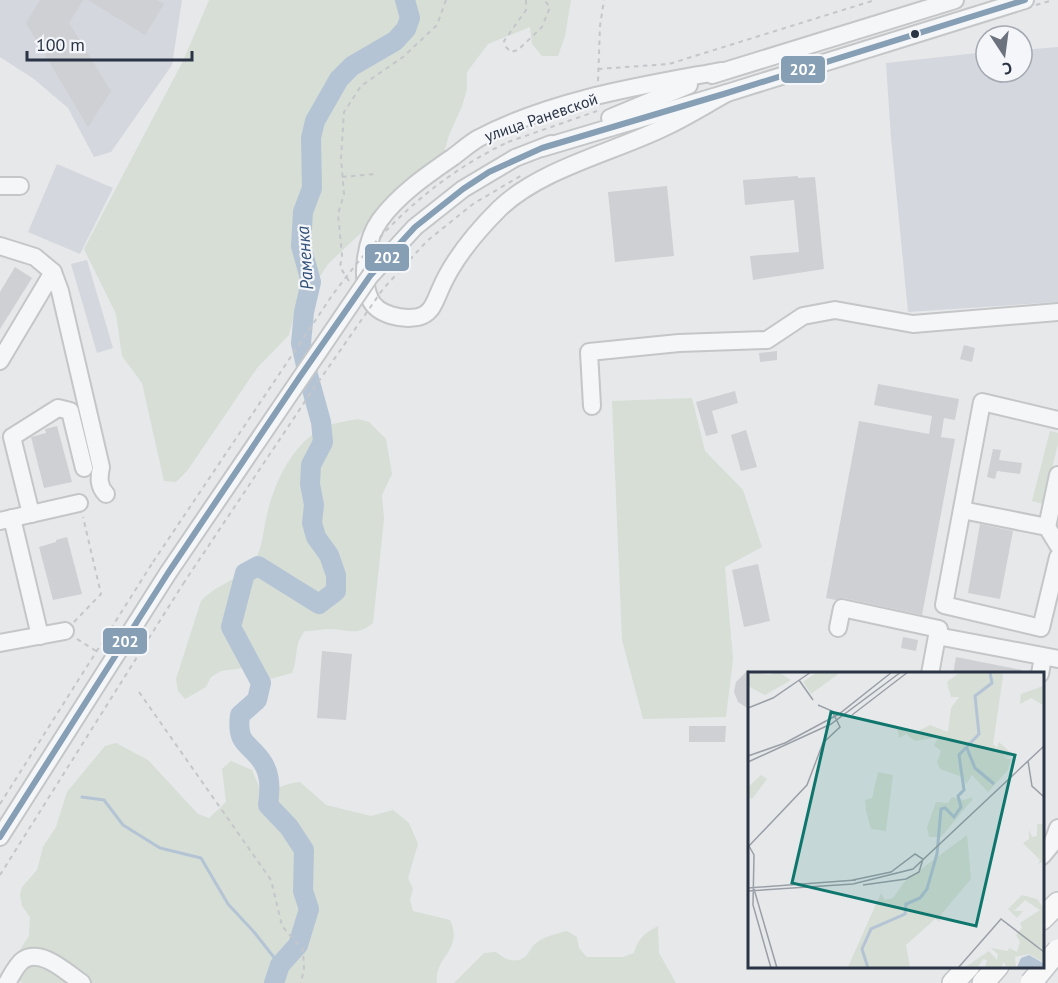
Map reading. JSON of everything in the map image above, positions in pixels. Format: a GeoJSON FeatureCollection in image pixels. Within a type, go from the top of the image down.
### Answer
{"type":"FeatureCollection","features":[{"type":"Feature","properties":{"kind":"main road"},"geometry":{"type":"LineString","coordinates":[[1043,897],[1058,885]]}},
{"type":"Feature","properties":{"kind":"main road"},"geometry":{"type":"LineString","coordinates":[[1043,917],[1058,903]]}},
{"type":"Feature","properties":{"kind":"main road"},"geometry":{"type":"LineString","coordinates":[[1043,967],[1058,943]]}},
{"type":"Feature","properties":{"kind":"main road"},"geometry":{"type":"LineString","coordinates":[[1016,983],[1039,974],[1058,950]]}},
{"type":"Feature","properties":{"kind":"main road"},"geometry":{"type":"LineString","coordinates":[[952,983],[967,968]]}},
{"type":"Feature","properties":{"kind":"main road"},"geometry":{"type":"LineString","coordinates":[[983,983],[994,968]]}},
{"type":"Feature","properties":{"kind":"street"},"geometry":{"type":"LineString","coordinates":[[3,833],[168,573],[370,276],[415,227],[463,189],[515,158],[721,71],[955,0]]}},
{"type":"Feature","properties":{"kind":"street"},"geometry":{"type":"LineString","coordinates":[[542,147],[727,93],[1025,0]]}},
{"type":"Feature","properties":{"kind":"street","name":"улица Раневской"},"geometry":{"type":"LineString","coordinates":[[721,71],[577,100],[478,139],[413,186],[380,220],[370,239],[364,265],[370,300],[384,313],[402,318],[421,317],[435,305],[455,262],[478,232],[501,207],[529,185],[667,126],[727,93]]}},
{"type":"Feature","properties":{"kind":"street"},"geometry":{"type":"LineString","coordinates":[[0,186],[20,186]]}},
{"type":"Feature","properties":{"kind":"street"},"geometry":{"type":"LineString","coordinates":[[0,246],[35,257],[53,272],[81,375],[101,467],[99,482],[106,494]]}},
{"type":"Feature","properties":{"kind":"street"},"geometry":{"type":"LineString","coordinates":[[0,361],[53,272]]}},
{"type":"Feature","properties":{"kind":"street"},"geometry":{"type":"LineString","coordinates":[[592,406],[589,352],[679,344],[766,340],[803,316],[834,310],[913,324],[1058,312]]}},
{"type":"Feature","properties":{"kind":"street"},"geometry":{"type":"LineString","coordinates":[[930,672],[982,402],[1058,420]]}},
{"type":"Feature","properties":{"kind":"street"},"geometry":{"type":"LineString","coordinates":[[31,514],[12,437],[58,408],[70,411],[84,468]]}},
{"type":"Feature","properties":{"kind":"street"},"geometry":{"type":"LineString","coordinates":[[1058,475],[1047,527],[1058,545]]}},
{"type":"Feature","properties":{"kind":"street"},"geometry":{"type":"LineString","coordinates":[[40,636],[6,520],[79,503]]}},
{"type":"Feature","properties":{"kind":"street"},"geometry":{"type":"LineString","coordinates":[[962,510],[1047,527]]}},
{"type":"Feature","properties":{"kind":"street"},"geometry":{"type":"LineString","coordinates":[[944,604],[1041,628],[1058,557]]}},
{"type":"Feature","properties":{"kind":"street"},"geometry":{"type":"LineString","coordinates":[[838,628],[842,608],[1051,658],[1041,672]]}},
{"type":"Feature","properties":{"kind":"street"},"geometry":{"type":"LineString","coordinates":[[0,643],[65,631]]}},
{"type":"Feature","properties":{"kind":"street"},"geometry":{"type":"LineString","coordinates":[[1043,854],[1052,844],[1058,828]]}},
{"type":"Feature","properties":{"kind":"street"},"geometry":{"type":"LineString","coordinates":[[7,983],[22,960],[34,956],[45,959],[82,983]]}},
{"type":"Feature","properties":{"kind":"street"},"geometry":{"type":"LineString","coordinates":[[1039,974],[1058,964]]}},
{"type":"Feature","properties":{"kind":"street"},"geometry":{"type":"LineString","coordinates":[[963,983],[992,968]]}},
{"type":"Feature","properties":{"kind":"path"},"geometry":{"type":"LineString","coordinates":[[349,281],[340,267],[342,255],[338,214],[344,194],[340,158],[344,112],[361,86],[403,57],[437,25],[446,0]]}},
{"type":"Feature","properties":{"kind":"path"},"geometry":{"type":"LineString","coordinates":[[526,0],[526,10],[504,41],[511,52],[518,50],[542,27],[550,7],[544,0]]}},
{"type":"Feature","properties":{"kind":"path"},"geometry":{"type":"LineString","coordinates":[[604,0],[598,69],[669,64],[875,0]]}},
{"type":"Feature","properties":{"kind":"path"},"geometry":{"type":"LineString","coordinates":[[508,142],[605,108]]}},
{"type":"Feature","properties":{"kind":"path"},"geometry":{"type":"LineString","coordinates":[[342,177],[375,174]]}},
{"type":"Feature","properties":{"kind":"path"},"geometry":{"type":"LineString","coordinates":[[0,875],[183,584],[383,289],[427,242],[473,204],[522,174]]}},
{"type":"Feature","properties":{"kind":"path"},"geometry":{"type":"LineString","coordinates":[[79,503],[101,594],[65,631],[96,651]]}},
{"type":"Feature","properties":{"kind":"path"},"geometry":{"type":"LineString","coordinates":[[0,804],[153,562]]}},
{"type":"Feature","properties":{"kind":"path"},"geometry":{"type":"LineString","coordinates":[[139,692],[271,880],[282,926],[303,950],[304,968],[301,983]]}},
{"type":"Feature","properties":{"kind":"shaded area"},"geometry":{"type":"Polygon","coordinates":[[[0,0],[182,0],[172,65],[111,152],[94,157],[68,108],[34,79],[0,57],[0,0]]]}},
{"type":"Feature","properties":{"kind":"shaded area"},"geometry":{"type":"Polygon","coordinates":[[[209,0],[571,0],[565,36],[558,56],[542,56],[532,44],[530,27],[488,44],[467,72],[467,89],[443,156],[421,168],[388,198],[367,227],[328,264],[294,316],[289,335],[257,368],[187,471],[176,482],[164,481],[142,383],[122,356],[116,314],[84,249],[183,61],[209,0]]]}},
{"type":"Feature","properties":{"kind":"shaded area"},"geometry":{"type":"Polygon","coordinates":[[[1058,47],[1058,302],[908,312],[886,63],[974,53],[974,84],[1034,84],[1034,49],[1058,47]]]}},
{"type":"Feature","properties":{"kind":"shaded area"},"geometry":{"type":"Polygon","coordinates":[[[57,164],[113,188],[80,254],[28,232],[57,164]]]}},
{"type":"Feature","properties":{"kind":"shaded area"},"geometry":{"type":"Polygon","coordinates":[[[87,260],[113,348],[97,353],[71,264],[87,260]]]}},
{"type":"Feature","properties":{"kind":"shaded area"},"geometry":{"type":"Polygon","coordinates":[[[692,398],[705,451],[743,490],[762,547],[725,567],[733,659],[726,717],[643,719],[622,640],[612,401],[692,398]]]}},
{"type":"Feature","properties":{"kind":"shaded area"},"geometry":{"type":"Polygon","coordinates":[[[358,419],[369,422],[386,439],[392,474],[382,495],[384,519],[373,623],[358,631],[331,629],[305,631],[297,646],[292,673],[270,679],[251,667],[221,671],[211,677],[206,687],[185,699],[178,691],[176,679],[201,601],[214,590],[244,572],[255,560],[274,490],[286,466],[302,444],[322,428],[358,419]]]}},
{"type":"Feature","properties":{"kind":"shaded area"},"geometry":{"type":"Polygon","coordinates":[[[1050,431],[1058,433],[1058,444],[1043,504],[1032,501],[1050,431]]]}},
{"type":"Feature","properties":{"kind":"shaded area"},"geometry":{"type":"Polygon","coordinates":[[[116,743],[148,760],[198,814],[209,818],[226,802],[222,769],[231,761],[252,770],[261,791],[300,782],[326,805],[371,816],[393,810],[409,823],[418,844],[408,878],[413,889],[410,900],[413,911],[450,920],[453,930],[451,946],[440,966],[437,983],[92,983],[41,949],[18,953],[29,936],[30,917],[22,906],[20,895],[22,887],[37,870],[43,847],[56,827],[67,792],[105,746],[116,743]]]}},
{"type":"Feature","properties":{"kind":"shaded area"},"geometry":{"type":"Polygon","coordinates":[[[658,926],[659,953],[676,983],[454,983],[484,953],[496,952],[514,961],[522,959],[542,939],[567,931],[577,937],[579,948],[587,957],[623,957],[634,953],[643,936],[658,926]]]}},
{"type":"Feature","properties":{"kind":"shaded area"},"geometry":{"type":"Polygon","coordinates":[[[34,956],[82,983],[23,983],[17,980],[34,956]]]}},
{"type":"Feature","properties":{"kind":"building"},"geometry":{"type":"Polygon","coordinates":[[[40,0],[83,0],[69,23],[111,91],[88,127],[26,23],[40,0]]]}},
{"type":"Feature","properties":{"kind":"building"},"geometry":{"type":"Polygon","coordinates":[[[88,0],[157,0],[164,4],[145,35],[88,0]]]}},
{"type":"Feature","properties":{"kind":"building"},"geometry":{"type":"Polygon","coordinates":[[[798,176],[798,178],[815,177],[824,269],[753,280],[750,256],[799,252],[794,200],[745,205],[743,180],[798,176]]]}},
{"type":"Feature","properties":{"kind":"building"},"geometry":{"type":"Polygon","coordinates":[[[667,186],[674,256],[615,262],[608,192],[667,186]]]}},
{"type":"Feature","properties":{"kind":"building"},"geometry":{"type":"Polygon","coordinates":[[[15,267],[32,278],[0,329],[0,292],[15,267]]]}},
{"type":"Feature","properties":{"kind":"building"},"geometry":{"type":"Polygon","coordinates":[[[964,345],[975,348],[972,362],[960,359],[964,345]]]}},
{"type":"Feature","properties":{"kind":"building"},"geometry":{"type":"Polygon","coordinates":[[[777,351],[777,360],[760,362],[759,353],[777,351]]]}},
{"type":"Feature","properties":{"kind":"building"},"geometry":{"type":"Polygon","coordinates":[[[878,384],[959,399],[955,420],[944,418],[941,437],[955,439],[922,615],[844,598],[836,600],[826,598],[859,421],[929,434],[932,416],[874,405],[878,384]]]}},
{"type":"Feature","properties":{"kind":"building"},"geometry":{"type":"Polygon","coordinates":[[[735,391],[738,403],[712,411],[718,433],[706,436],[696,402],[735,391]]]}},
{"type":"Feature","properties":{"kind":"building"},"geometry":{"type":"Polygon","coordinates":[[[57,426],[72,482],[44,488],[31,437],[46,433],[45,429],[57,426]]]}},
{"type":"Feature","properties":{"kind":"building"},"geometry":{"type":"Polygon","coordinates":[[[746,430],[757,467],[741,471],[731,435],[746,430]]]}},
{"type":"Feature","properties":{"kind":"building"},"geometry":{"type":"Polygon","coordinates":[[[993,449],[1001,450],[999,460],[1022,463],[1020,474],[997,471],[995,479],[987,477],[993,449]]]}},
{"type":"Feature","properties":{"kind":"building"},"geometry":{"type":"Polygon","coordinates":[[[980,524],[1013,531],[1000,599],[968,593],[980,524]]]}},
{"type":"Feature","properties":{"kind":"building"},"geometry":{"type":"Polygon","coordinates":[[[67,537],[82,594],[53,600],[39,547],[67,537]]]}},
{"type":"Feature","properties":{"kind":"building"},"geometry":{"type":"Polygon","coordinates":[[[758,564],[770,621],[744,627],[732,570],[758,564]]]}},
{"type":"Feature","properties":{"kind":"building"},"geometry":{"type":"Polygon","coordinates":[[[903,637],[918,640],[916,651],[901,648],[903,637]]]}},
{"type":"Feature","properties":{"kind":"building"},"geometry":{"type":"Polygon","coordinates":[[[322,651],[352,654],[346,720],[317,718],[322,651]]]}},
{"type":"Feature","properties":{"kind":"building"},"geometry":{"type":"Polygon","coordinates":[[[956,657],[1022,670],[1022,672],[953,672],[956,657]]]}},
{"type":"Feature","properties":{"kind":"building"},"geometry":{"type":"Polygon","coordinates":[[[749,669],[748,708],[738,702],[734,692],[736,682],[749,669]]]}},
{"type":"Feature","properties":{"kind":"building"},"geometry":{"type":"Polygon","coordinates":[[[689,726],[726,726],[725,742],[689,742],[689,726]]]}},
{"type":"Feature","properties":{"kind":"waterway","name":"Раменка"},"geometry":{"type":"LineString","coordinates":[[274,983],[280,965],[298,945],[309,909],[303,891],[304,850],[289,827],[268,805],[269,784],[266,768],[245,743],[240,733],[240,715],[257,700],[261,683],[231,627],[245,573],[258,566],[319,604],[336,591],[336,575],[329,555],[316,537],[312,523],[314,505],[310,484],[311,465],[323,442],[321,422],[301,343],[304,312],[311,282],[301,246],[303,212],[312,188],[311,138],[315,121],[339,79],[352,66],[395,41],[406,29],[410,18],[405,0]]}},
{"type":"Feature","properties":{"kind":"waterway"},"geometry":{"type":"LineString","coordinates":[[82,797],[104,800],[123,825],[160,848],[201,858],[228,904],[280,965]]}},
{"type":"Feature","properties":{"kind":"transit line","name":"202"},"geometry":{"type":"LineString","coordinates":[[0,837],[168,573],[299,378],[370,276],[415,227],[463,189],[489,172],[542,148],[1025,0]]}}]}
